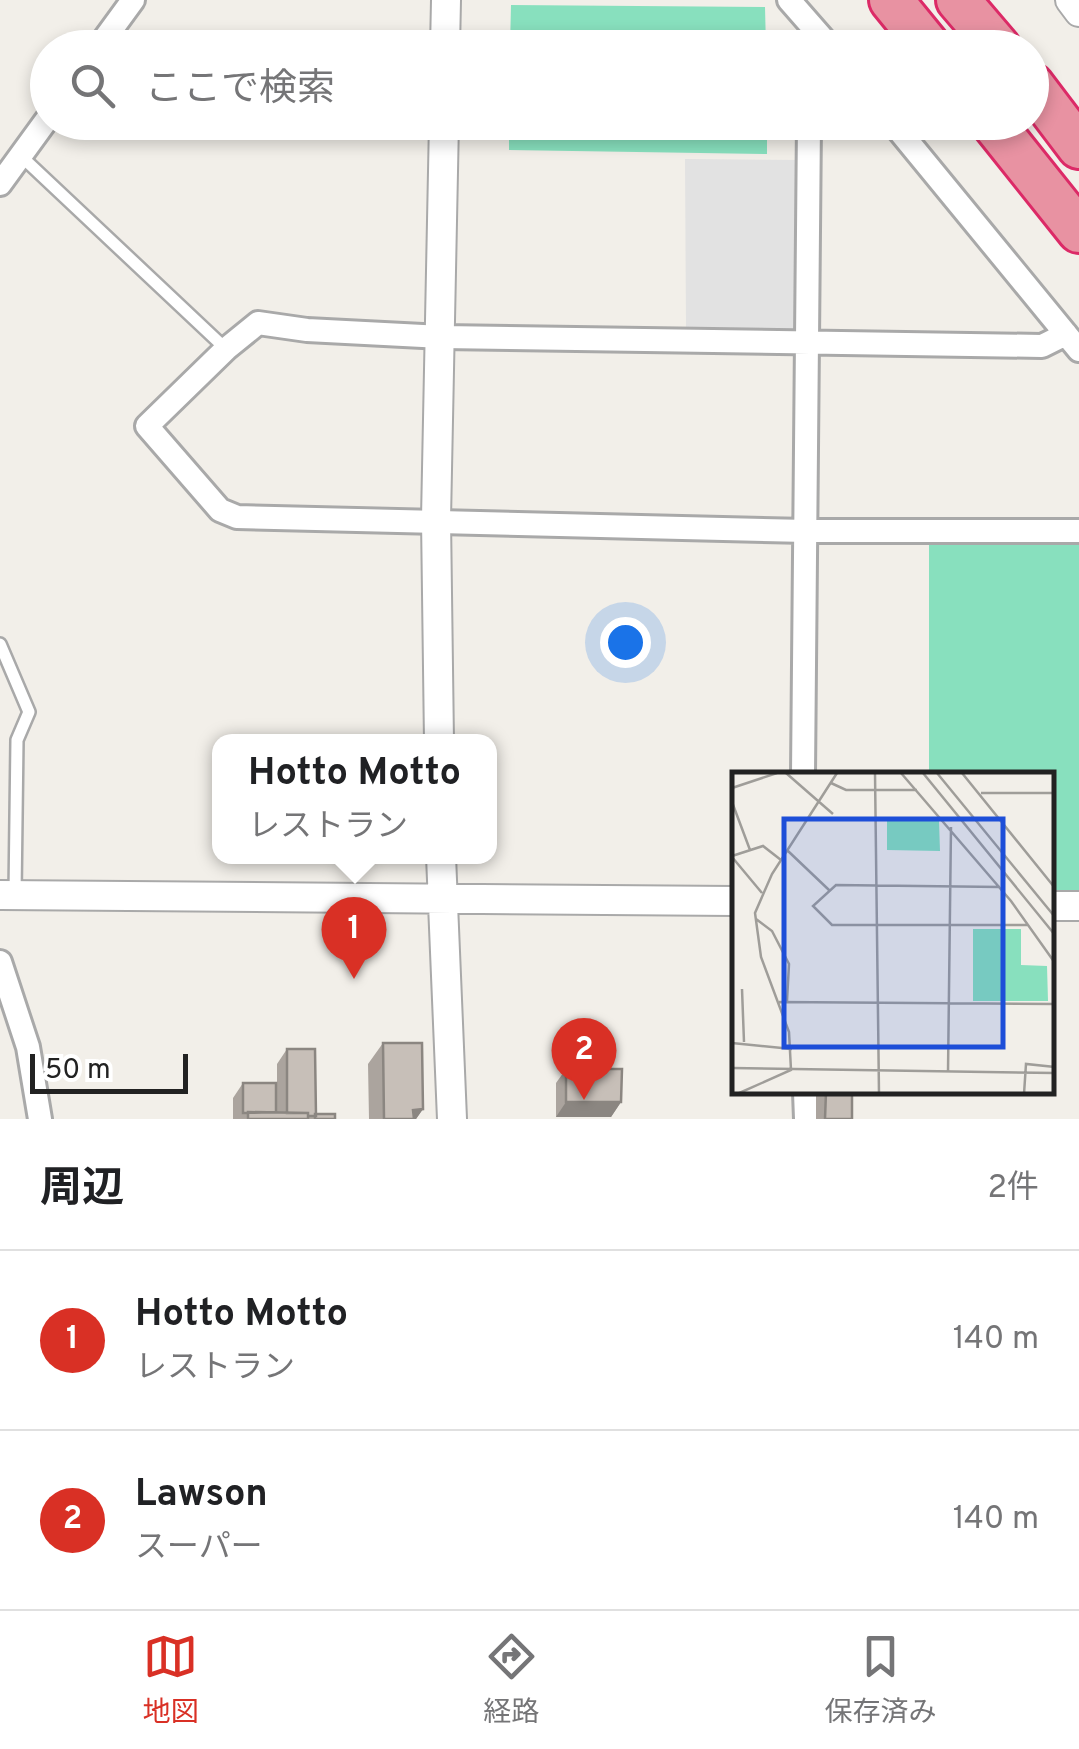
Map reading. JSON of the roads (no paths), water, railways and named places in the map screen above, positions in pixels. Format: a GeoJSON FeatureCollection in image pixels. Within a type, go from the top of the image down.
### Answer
{"type":"FeatureCollection","features":[{"type":"Feature","properties":{"kind":"highway"},"geometry":{"type":"LineString","coordinates":[[891,0],[915,30]]}},
{"type":"Feature","properties":{"kind":"highway"},"geometry":{"type":"LineString","coordinates":[[958,0],[984,30]]}},
{"type":"Feature","properties":{"kind":"highway"},"geometry":{"type":"LineString","coordinates":[[1049,108],[1079,147]]}},
{"type":"Feature","properties":{"kind":"highway"},"geometry":{"type":"LineString","coordinates":[[1006,140],[1079,232]]}},
{"type":"Feature","properties":{"kind":"street"},"geometry":{"type":"LineString","coordinates":[[111,30],[133,0]]}},
{"type":"Feature","properties":{"kind":"street"},"geometry":{"type":"LineString","coordinates":[[445,30],[446,0]]}},
{"type":"Feature","properties":{"kind":"street"},"geometry":{"type":"LineString","coordinates":[[789,0],[812,30]]}},
{"type":"Feature","properties":{"kind":"street"},"geometry":{"type":"LineString","coordinates":[[1070,0],[1079,12]]}},
{"type":"Feature","properties":{"kind":"street"},"geometry":{"type":"LineString","coordinates":[[0,184],[32,140]]}},
{"type":"Feature","properties":{"kind":"street"},"geometry":{"type":"LineString","coordinates":[[439,734],[436,520],[444,140]]}},
{"type":"Feature","properties":{"kind":"street"},"geometry":{"type":"LineString","coordinates":[[803,772],[809,140]]}},
{"type":"Feature","properties":{"kind":"street"},"geometry":{"type":"LineString","coordinates":[[907,140],[1072,342]]}},
{"type":"Feature","properties":{"kind":"street"},"geometry":{"type":"LineString","coordinates":[[1072,342],[1042,346],[442,337],[258,324],[226,349],[146,426],[220,510],[237,517],[807,532],[1079,531]]}},
{"type":"Feature","properties":{"kind":"street"},"geometry":{"type":"LineString","coordinates":[[441,864],[452,1119]]}},
{"type":"Feature","properties":{"kind":"street"},"geometry":{"type":"LineString","coordinates":[[8,894],[732,901]]}},
{"type":"Feature","properties":{"kind":"street"},"geometry":{"type":"LineString","coordinates":[[0,962],[28,1047],[40,1119]]}},
{"type":"Feature","properties":{"kind":"street"},"geometry":{"type":"LineString","coordinates":[[805,1094],[806,1119]]}},
{"type":"Feature","properties":{"kind":"lane"},"geometry":{"type":"LineString","coordinates":[[21,156],[226,349]]}},
{"type":"Feature","properties":{"kind":"lane"},"geometry":{"type":"LineString","coordinates":[[0,644],[29,712],[17,740],[8,894]]}},
{"type":"Feature","properties":{"kind":"place","name":"Hotto Motto"},"geometry":{"type":"Point","coordinates":[354,979]}},
{"type":"Feature","properties":{"kind":"place","name":"Lawson"},"geometry":{"type":"Point","coordinates":[584,1100]}}]}
